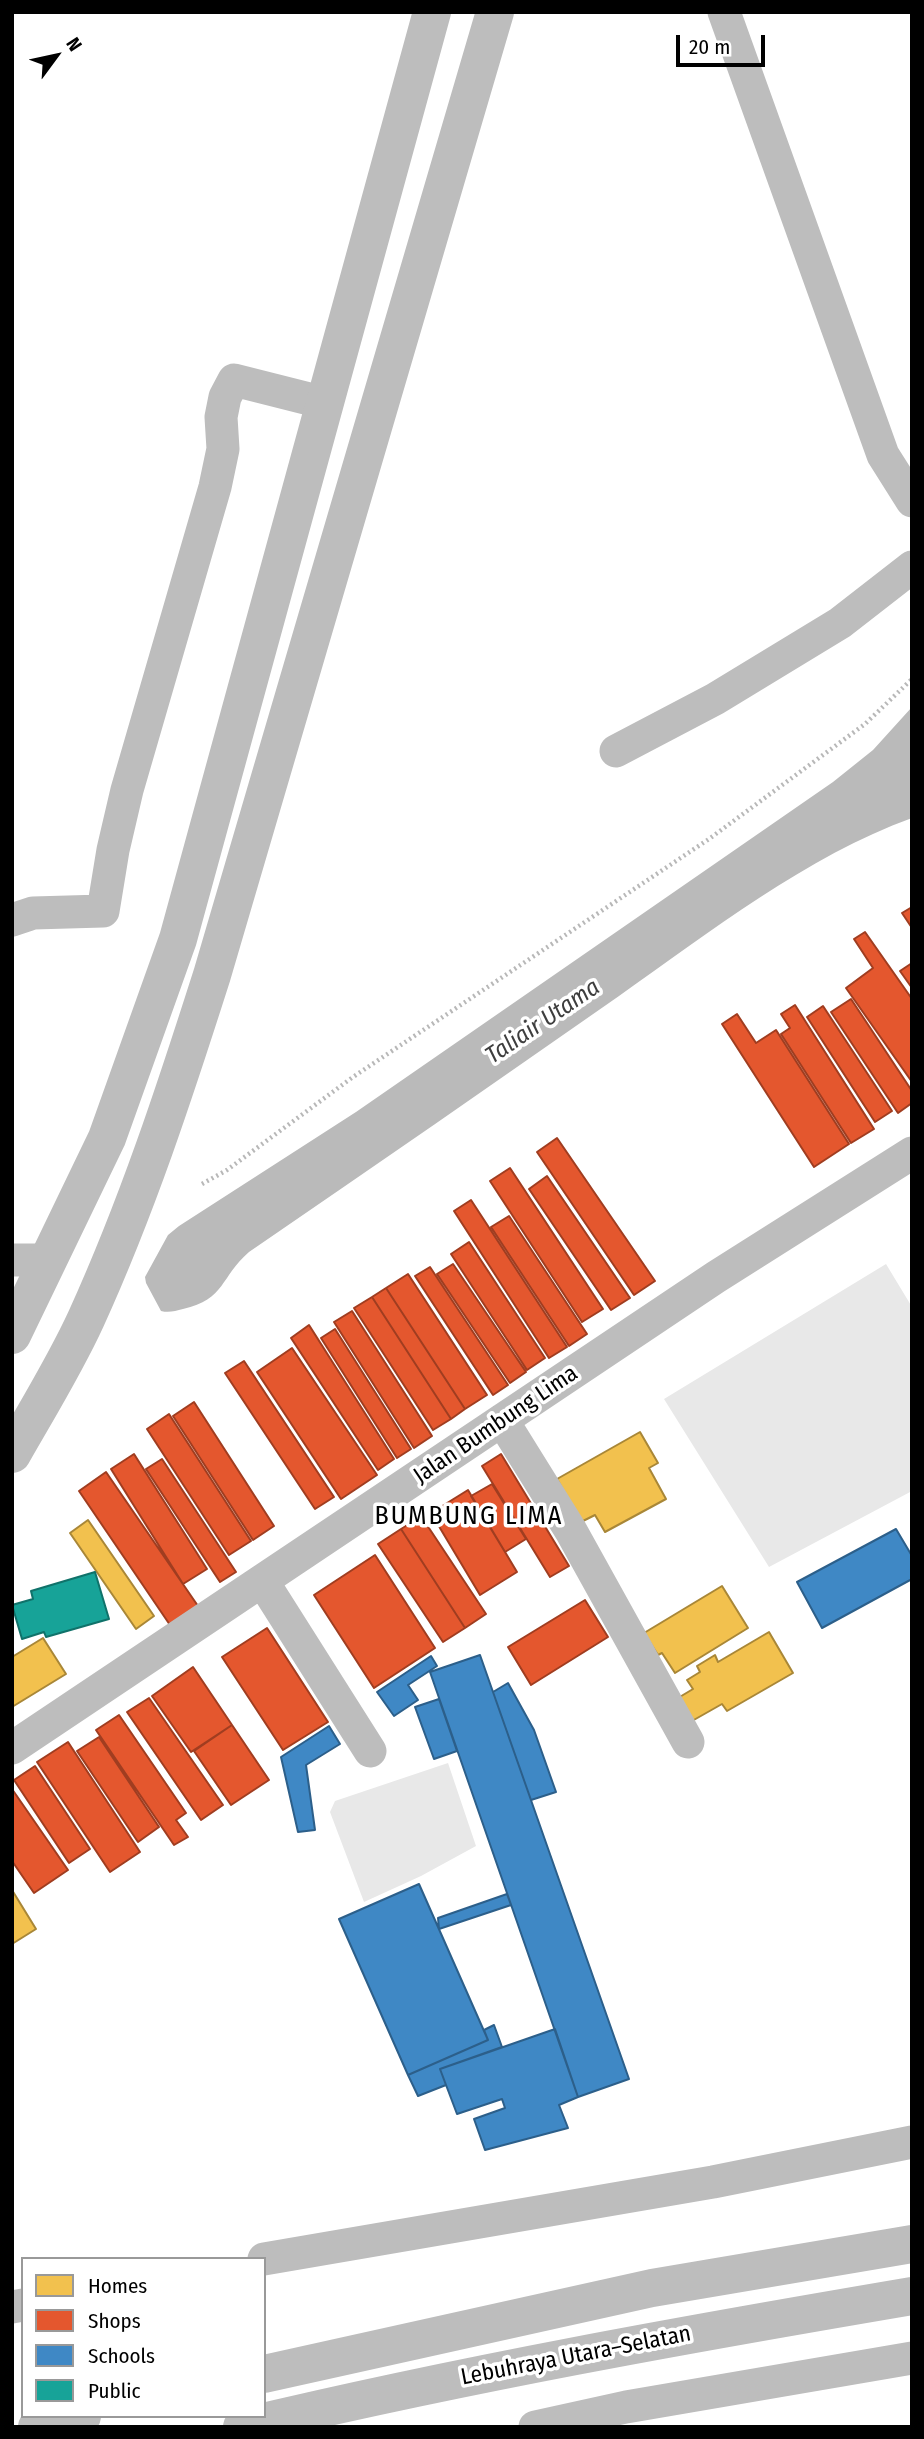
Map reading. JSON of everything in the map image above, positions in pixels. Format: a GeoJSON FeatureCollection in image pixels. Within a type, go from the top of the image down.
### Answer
{"type":"FeatureCollection","features":[{"type":"Feature","properties":{"kind":"highway"},"geometry":{"type":"LineString","coordinates":[[12,1335],[33,1268],[107,1138],[178,939],[312,400],[432,12]]}},
{"type":"Feature","properties":{"kind":"highway"},"geometry":{"type":"LineString","coordinates":[[12,1454],[70,1350],[112,1259],[167,1117],[212,975],[495,12]]}},
{"type":"Feature","properties":{"kind":"highway","name":"Lebuhraya Utara–Selatan"},"geometry":{"type":"LineString","coordinates":[[266,2374],[652,2288],[912,2244]]}},
{"type":"Feature","properties":{"kind":"highway","name":"Lebuhraya Utara–Selatan"},"geometry":{"type":"LineString","coordinates":[[242,2427],[435,2384],[708,2330],[912,2296]]}},
{"type":"Feature","properties":{"kind":"highway"},"geometry":{"type":"LineString","coordinates":[[37,2427],[74,2418]]}},
{"type":"Feature","properties":{"kind":"street"},"geometry":{"type":"LineString","coordinates":[[724,12],[883,455],[912,501]]}},
{"type":"Feature","properties":{"kind":"street"},"geometry":{"type":"LineString","coordinates":[[12,920],[33,913],[103,911],[127,790],[215,487],[223,449],[221,417],[225,397],[234,380],[312,400]]}},
{"type":"Feature","properties":{"kind":"street"},"geometry":{"type":"LineString","coordinates":[[616,751],[715,699],[839,623],[912,567]]}},
{"type":"Feature","properties":{"kind":"street","name":"Jalan Bumbung Lima"},"geometry":{"type":"LineString","coordinates":[[12,1748],[264,1582],[716,1277],[908,1165]]}},
{"type":"Feature","properties":{"kind":"street"},"geometry":{"type":"LineString","coordinates":[[502,1420],[571,1531],[688,1741]]}},
{"type":"Feature","properties":{"kind":"street"},"geometry":{"type":"LineString","coordinates":[[264,1582],[370,1751]]}},
{"type":"Feature","properties":{"kind":"street"},"geometry":{"type":"LineString","coordinates":[[266,2259],[713,2182],[912,2142]]}},
{"type":"Feature","properties":{"kind":"street"},"geometry":{"type":"LineString","coordinates":[[535,2427],[639,2405],[912,2358]]}},
{"type":"Feature","properties":{"kind":"path"},"geometry":{"type":"LineString","coordinates":[[202,1184],[227,1170],[353,1077],[709,839],[865,724],[912,679]]}},
{"type":"Feature","properties":{"kind":"shaded area"},"geometry":{"type":"Polygon","coordinates":[[[886,1264],[912,1307],[912,1491],[769,1567],[664,1399],[886,1264]]]}},
{"type":"Feature","properties":{"kind":"shaded area"},"geometry":{"type":"Polygon","coordinates":[[[448,1763],[476,1846],[421,1876],[364,1902],[330,1812],[335,1801],[448,1763]]]}},
{"type":"Feature","properties":{"kind":"water","name":"Taliair Utama"},"geometry":{"type":"Polygon","coordinates":[[[912,707],[912,818],[835,853],[760,897],[249,1252],[207,1299],[197,1305],[169,1312],[161,1311],[145,1277],[168,1235],[179,1226],[356,1112],[833,782],[873,750],[912,707]]]}},
{"type":"Feature","properties":{"kind":"building: Homes"},"geometry":{"type":"Polygon","coordinates":[[[640,1432],[658,1463],[649,1468],[666,1499],[605,1532],[595,1515],[581,1522],[557,1479],[640,1432]]]}},
{"type":"Feature","properties":{"kind":"building: Homes"},"geometry":{"type":"Polygon","coordinates":[[[88,1520],[154,1616],[136,1629],[70,1533],[88,1520]]]}},
{"type":"Feature","properties":{"kind":"building: Homes"},"geometry":{"type":"Polygon","coordinates":[[[722,1586],[748,1628],[675,1673],[662,1653],[658,1655],[644,1633],[722,1586]]]}},
{"type":"Feature","properties":{"kind":"building: Homes"},"geometry":{"type":"Polygon","coordinates":[[[769,1632],[793,1673],[727,1711],[722,1704],[692,1721],[678,1698],[693,1689],[687,1680],[700,1672],[697,1666],[715,1655],[718,1662],[769,1632]]]}},
{"type":"Feature","properties":{"kind":"building: Homes"},"geometry":{"type":"Polygon","coordinates":[[[43,1638],[66,1674],[12,1707],[12,1657],[43,1638]]]}},
{"type":"Feature","properties":{"kind":"building: Homes"},"geometry":{"type":"Polygon","coordinates":[[[12,1890],[36,1929],[12,1944],[12,1890]]]}},
{"type":"Feature","properties":{"kind":"building: Shops"},"geometry":{"type":"Polygon","coordinates":[[[912,907],[912,928],[902,913],[912,907]]]}},
{"type":"Feature","properties":{"kind":"building: Shops"},"geometry":{"type":"Polygon","coordinates":[[[865,932],[912,999],[912,1082],[846,988],[873,968],[854,939],[865,932]]]}},
{"type":"Feature","properties":{"kind":"building: Shops"},"geometry":{"type":"Polygon","coordinates":[[[912,963],[912,988],[900,971],[912,963]]]}},
{"type":"Feature","properties":{"kind":"building: Shops"},"geometry":{"type":"Polygon","coordinates":[[[851,999],[912,1091],[912,1103],[898,1113],[831,1012],[851,999]]]}},
{"type":"Feature","properties":{"kind":"building: Shops"},"geometry":{"type":"Polygon","coordinates":[[[795,1005],[874,1129],[851,1143],[781,1034],[790,1028],[781,1014],[795,1005]]]}},
{"type":"Feature","properties":{"kind":"building: Shops"},"geometry":{"type":"Polygon","coordinates":[[[823,1006],[892,1111],[875,1122],[807,1017],[823,1006]]]}},
{"type":"Feature","properties":{"kind":"building: Shops"},"geometry":{"type":"Polygon","coordinates":[[[737,1014],[756,1043],[776,1030],[849,1144],[814,1167],[722,1024],[737,1014]]]}},
{"type":"Feature","properties":{"kind":"building: Shops"},"geometry":{"type":"Polygon","coordinates":[[[557,1138],[655,1281],[634,1295],[537,1152],[557,1138]]]}},
{"type":"Feature","properties":{"kind":"building: Shops"},"geometry":{"type":"Polygon","coordinates":[[[510,1168],[603,1309],[582,1322],[490,1181],[510,1168]]]}},
{"type":"Feature","properties":{"kind":"building: Shops"},"geometry":{"type":"Polygon","coordinates":[[[547,1176],[630,1298],[611,1310],[529,1189],[547,1176]]]}},
{"type":"Feature","properties":{"kind":"building: Shops"},"geometry":{"type":"Polygon","coordinates":[[[471,1200],[567,1347],[549,1358],[454,1211],[471,1200]]]}},
{"type":"Feature","properties":{"kind":"building: Shops"},"geometry":{"type":"Polygon","coordinates":[[[509,1216],[587,1334],[569,1346],[491,1227],[509,1216]]]}},
{"type":"Feature","properties":{"kind":"building: Shops"},"geometry":{"type":"Polygon","coordinates":[[[469,1242],[545,1358],[527,1370],[451,1254],[469,1242]]]}},
{"type":"Feature","properties":{"kind":"building: Shops"},"geometry":{"type":"Polygon","coordinates":[[[453,1264],[526,1372],[510,1383],[437,1274],[453,1264]]]}},
{"type":"Feature","properties":{"kind":"building: Shops"},"geometry":{"type":"Polygon","coordinates":[[[430,1267],[508,1385],[493,1395],[415,1276],[430,1267]]]}},
{"type":"Feature","properties":{"kind":"building: Shops"},"geometry":{"type":"Polygon","coordinates":[[[408,1274],[487,1395],[465,1409],[386,1288],[408,1274]]]}},
{"type":"Feature","properties":{"kind":"building: Shops"},"geometry":{"type":"Polygon","coordinates":[[[386,1288],[465,1409],[451,1419],[372,1297],[386,1288]]]}},
{"type":"Feature","properties":{"kind":"building: Shops"},"geometry":{"type":"Polygon","coordinates":[[[372,1297],[451,1419],[433,1430],[354,1308],[372,1297]]]}},
{"type":"Feature","properties":{"kind":"building: Shops"},"geometry":{"type":"Polygon","coordinates":[[[352,1311],[432,1436],[414,1448],[334,1322],[352,1311]]]}},
{"type":"Feature","properties":{"kind":"building: Shops"},"geometry":{"type":"Polygon","coordinates":[[[309,1325],[394,1459],[378,1470],[291,1338],[309,1325]]]}},
{"type":"Feature","properties":{"kind":"building: Shops"},"geometry":{"type":"Polygon","coordinates":[[[335,1329],[411,1449],[397,1458],[321,1338],[335,1329]]]}},
{"type":"Feature","properties":{"kind":"building: Shops"},"geometry":{"type":"Polygon","coordinates":[[[292,1348],[377,1475],[341,1499],[257,1372],[292,1348]]]}},
{"type":"Feature","properties":{"kind":"building: Shops"},"geometry":{"type":"Polygon","coordinates":[[[244,1361],[334,1497],[315,1509],[225,1373],[244,1361]]]}},
{"type":"Feature","properties":{"kind":"building: Shops"},"geometry":{"type":"Polygon","coordinates":[[[194,1402],[274,1526],[253,1540],[173,1416],[194,1402]]]}},
{"type":"Feature","properties":{"kind":"building: Shops"},"geometry":{"type":"Polygon","coordinates":[[[169,1414],[251,1541],[229,1555],[147,1429],[169,1414]]]}},
{"type":"Feature","properties":{"kind":"building: Shops"},"geometry":{"type":"Polygon","coordinates":[[[134,1454],[207,1569],[183,1584],[111,1469],[134,1454]]]}},
{"type":"Feature","properties":{"kind":"building: Shops"},"geometry":{"type":"Polygon","coordinates":[[[501,1454],[569,1566],[550,1577],[482,1466],[501,1454]]]}},
{"type":"Feature","properties":{"kind":"building: Shops"},"geometry":{"type":"Polygon","coordinates":[[[162,1459],[236,1572],[220,1582],[146,1469],[162,1459]]]}},
{"type":"Feature","properties":{"kind":"building: Shops"},"geometry":{"type":"Polygon","coordinates":[[[106,1472],[198,1606],[170,1625],[79,1491],[106,1472]]]}},
{"type":"Feature","properties":{"kind":"building: Shops"},"geometry":{"type":"Polygon","coordinates":[[[492,1484],[526,1539],[505,1552],[471,1496],[492,1484]]]}},
{"type":"Feature","properties":{"kind":"building: Shops"},"geometry":{"type":"Polygon","coordinates":[[[468,1490],[517,1572],[480,1595],[431,1513],[468,1490]]]}},
{"type":"Feature","properties":{"kind":"building: Shops"},"geometry":{"type":"Polygon","coordinates":[[[421,1516],[486,1614],[465,1628],[401,1529],[421,1516]]]}},
{"type":"Feature","properties":{"kind":"building: Shops"},"geometry":{"type":"Polygon","coordinates":[[[401,1529],[465,1628],[443,1642],[378,1544],[401,1529]]]}},
{"type":"Feature","properties":{"kind":"building: Shops"},"geometry":{"type":"Polygon","coordinates":[[[375,1555],[435,1648],[374,1688],[314,1595],[375,1555]]]}},
{"type":"Feature","properties":{"kind":"building: Shops"},"geometry":{"type":"Polygon","coordinates":[[[585,1600],[608,1637],[531,1685],[508,1647],[585,1600]]]}},
{"type":"Feature","properties":{"kind":"building: Shops"},"geometry":{"type":"Polygon","coordinates":[[[267,1628],[328,1722],[283,1750],[222,1657],[267,1628]]]}},
{"type":"Feature","properties":{"kind":"building: Shops"},"geometry":{"type":"Polygon","coordinates":[[[193,1667],[232,1725],[191,1752],[152,1696],[193,1667]]]}},
{"type":"Feature","properties":{"kind":"building: Shops"},"geometry":{"type":"Polygon","coordinates":[[[149,1698],[223,1805],[201,1820],[127,1712],[149,1698]]]}},
{"type":"Feature","properties":{"kind":"building: Shops"},"geometry":{"type":"Polygon","coordinates":[[[119,1715],[186,1813],[176,1820],[188,1837],[174,1845],[96,1730],[119,1715]]]}},
{"type":"Feature","properties":{"kind":"building: Shops"},"geometry":{"type":"Polygon","coordinates":[[[232,1725],[269,1780],[231,1805],[194,1751],[232,1725]]]}},
{"type":"Feature","properties":{"kind":"building: Shops"},"geometry":{"type":"Polygon","coordinates":[[[99,1737],[159,1827],[138,1842],[77,1751],[99,1737]]]}},
{"type":"Feature","properties":{"kind":"building: Shops"},"geometry":{"type":"Polygon","coordinates":[[[68,1742],[140,1852],[110,1872],[37,1762],[68,1742]]]}},
{"type":"Feature","properties":{"kind":"building: Shops"},"geometry":{"type":"Polygon","coordinates":[[[35,1766],[90,1849],[69,1863],[14,1780],[35,1766]]]}},
{"type":"Feature","properties":{"kind":"building: Shops"},"geometry":{"type":"Polygon","coordinates":[[[12,1789],[68,1870],[34,1893],[12,1861],[12,1789]]]}},
{"type":"Feature","properties":{"kind":"building: Schools"},"geometry":{"type":"Polygon","coordinates":[[[896,1529],[912,1556],[912,1579],[822,1628],[797,1582],[896,1529]]]}},
{"type":"Feature","properties":{"kind":"building: Schools"},"geometry":{"type":"Polygon","coordinates":[[[480,1655],[629,2079],[578,2097],[430,1672],[480,1655]]]}},
{"type":"Feature","properties":{"kind":"building: Schools"},"geometry":{"type":"Polygon","coordinates":[[[431,1656],[437,1666],[408,1685],[418,1700],[394,1716],[377,1692],[431,1656]]]}},
{"type":"Feature","properties":{"kind":"building: Schools"},"geometry":{"type":"Polygon","coordinates":[[[508,1683],[534,1730],[556,1792],[531,1800],[493,1692],[508,1683]]]}},
{"type":"Feature","properties":{"kind":"building: Schools"},"geometry":{"type":"Polygon","coordinates":[[[439,1699],[457,1751],[434,1759],[415,1707],[439,1699]]]}},
{"type":"Feature","properties":{"kind":"building: Schools"},"geometry":{"type":"Polygon","coordinates":[[[329,1726],[340,1744],[306,1765],[315,1830],[298,1832],[281,1757],[329,1726]]]}},
{"type":"Feature","properties":{"kind":"building: Schools"},"geometry":{"type":"Polygon","coordinates":[[[419,1884],[488,2040],[408,2075],[339,1919],[419,1884]]]}},
{"type":"Feature","properties":{"kind":"building: Schools"},"geometry":{"type":"Polygon","coordinates":[[[507,1894],[511,1905],[439,1929],[438,1918],[507,1894]]]}},
{"type":"Feature","properties":{"kind":"building: Schools"},"geometry":{"type":"Polygon","coordinates":[[[494,2025],[502,2047],[440,2069],[446,2085],[418,2096],[408,2075],[488,2040],[484,2030],[494,2025]]]}},
{"type":"Feature","properties":{"kind":"building: Schools"},"geometry":{"type":"Polygon","coordinates":[[[555,2029],[578,2097],[559,2105],[568,2128],[485,2150],[474,2119],[505,2108],[502,2099],[457,2114],[440,2069],[555,2029]]]}},
{"type":"Feature","properties":{"kind":"building: Public"},"geometry":{"type":"Polygon","coordinates":[[[95,1572],[109,1619],[46,1637],[44,1632],[22,1639],[12,1605],[33,1599],[31,1591],[95,1572]]]}},
{"type":"Feature","properties":{"kind":"district","name":"BUMBUNG LIMA"},"geometry":{"type":"Point","coordinates":[469,1517]}}]}
